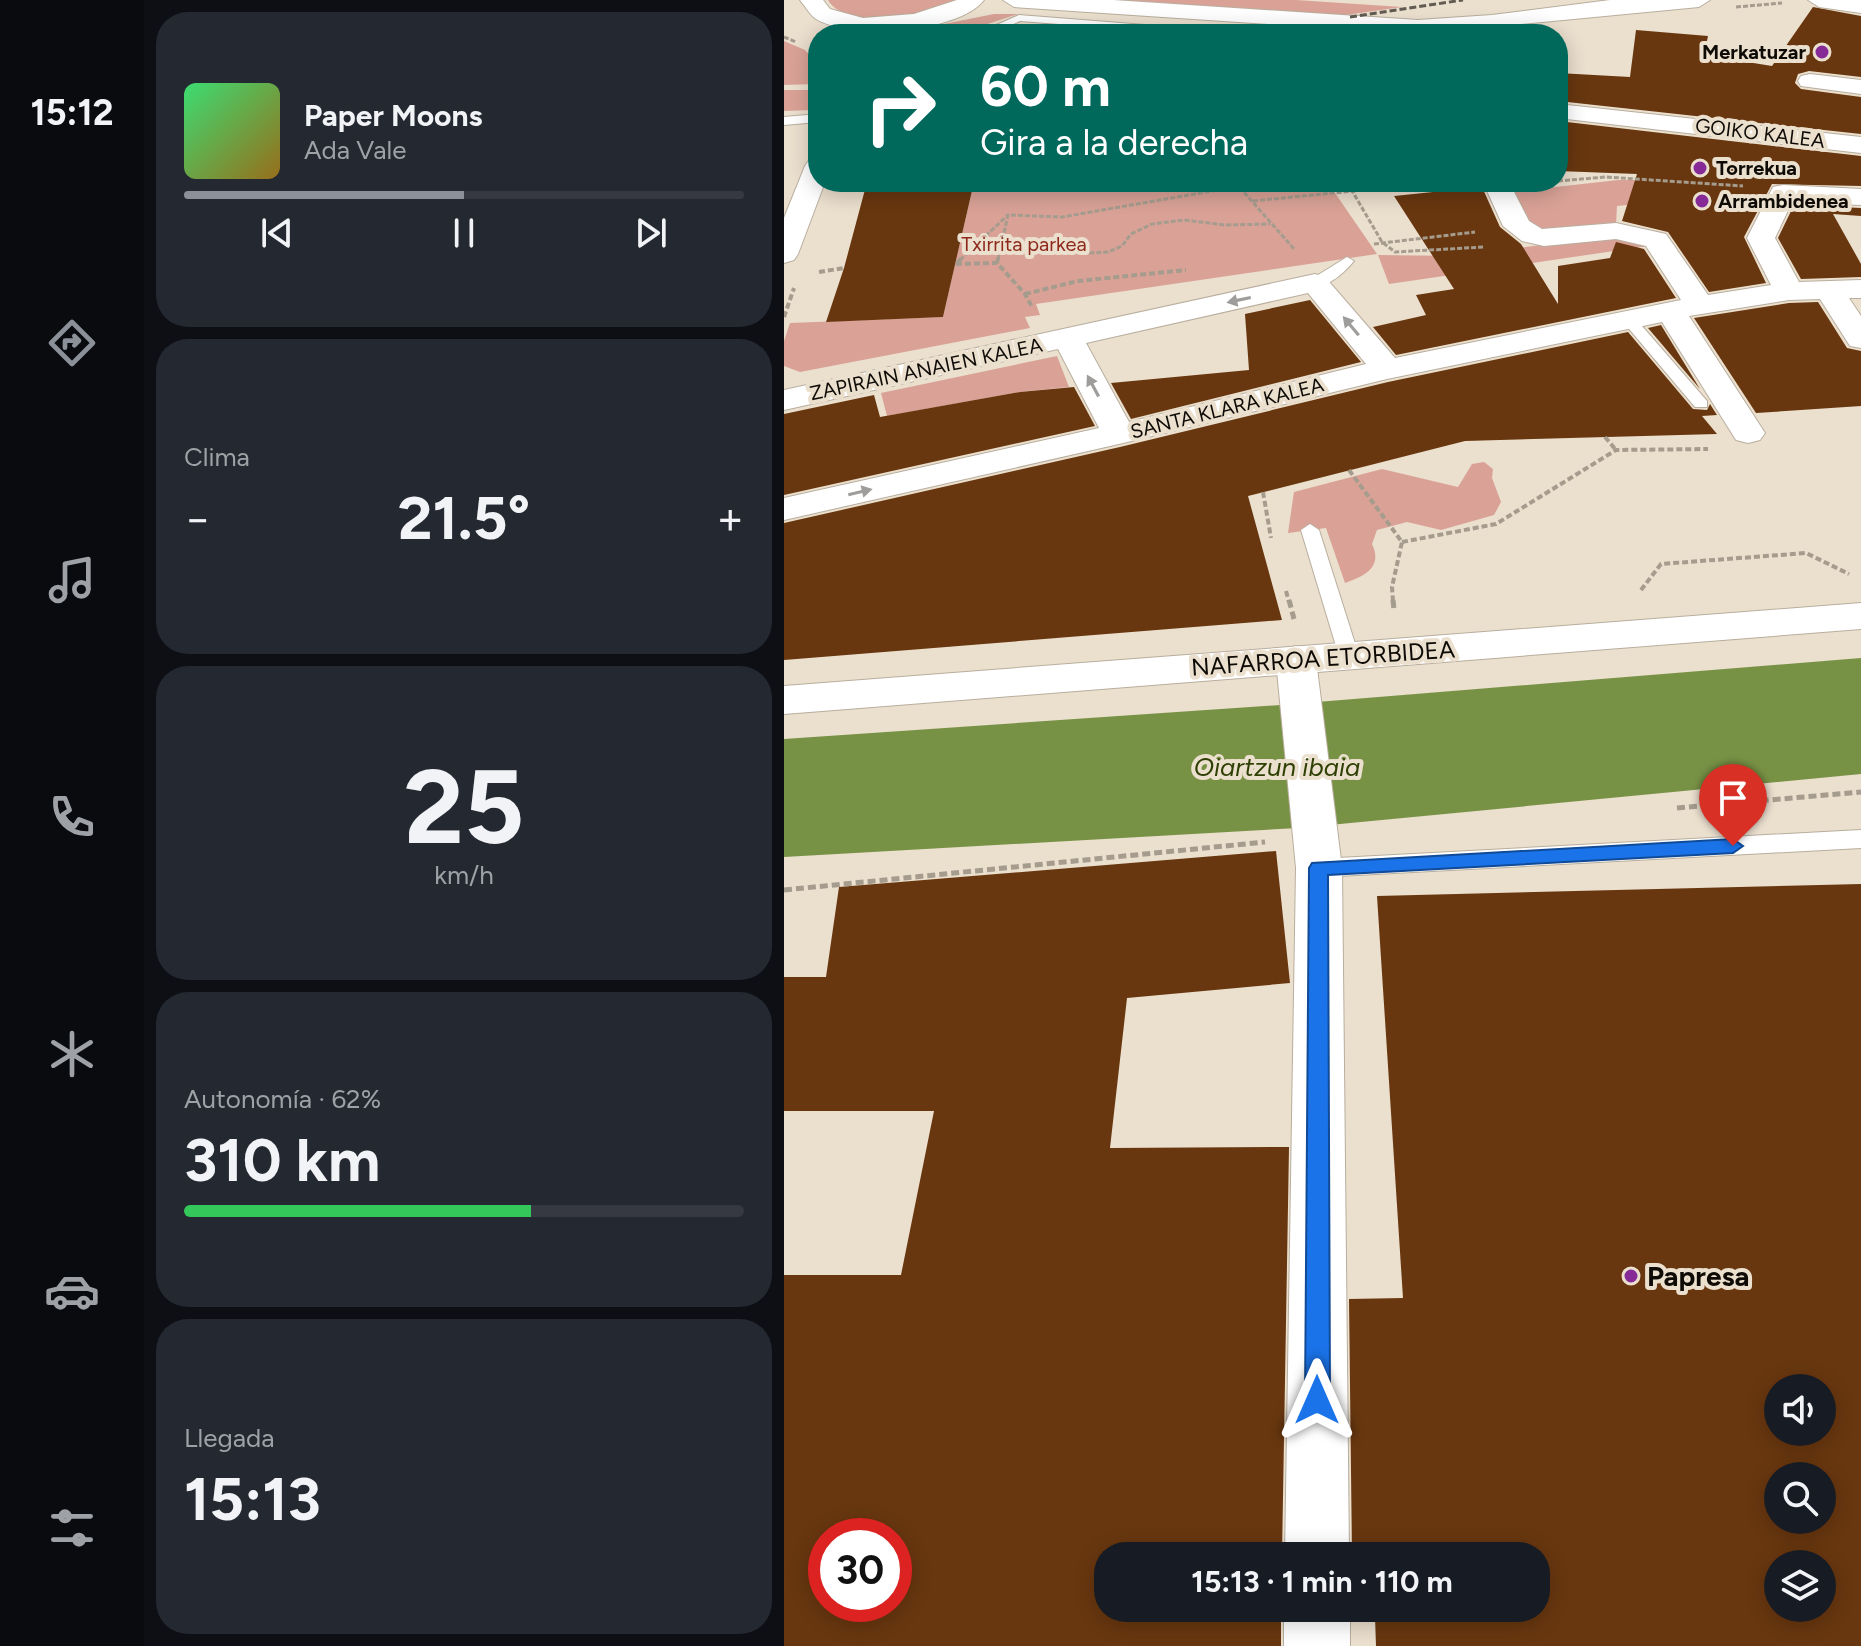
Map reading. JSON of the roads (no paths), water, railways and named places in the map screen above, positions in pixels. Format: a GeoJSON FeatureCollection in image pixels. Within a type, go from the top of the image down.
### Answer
{"type":"FeatureCollection","features":[{"type":"Feature","properties":{"kind":"street"},"geometry":{"type":"LineString","coordinates":[[789,14],[875,24],[938,17],[973,0]]}},
{"type":"Feature","properties":{"kind":"street"},"geometry":{"type":"LineString","coordinates":[[1014,0],[1373,24]]}},
{"type":"Feature","properties":{"kind":"street"},"geometry":{"type":"LineString","coordinates":[[1476,24],[1638,3],[1699,0]]}},
{"type":"Feature","properties":{"kind":"street"},"geometry":{"type":"LineString","coordinates":[[1819,0],[1861,6]]}},
{"type":"Feature","properties":{"kind":"street"},"geometry":{"type":"LineString","coordinates":[[1810,81],[1861,87]]}},
{"type":"Feature","properties":{"kind":"street","name":"GOIKO KALEA"},"geometry":{"type":"LineString","coordinates":[[1568,112],[1861,145]]}},
{"type":"Feature","properties":{"kind":"street"},"geometry":{"type":"LineString","coordinates":[[1817,140],[1822,195]]}},
{"type":"Feature","properties":{"kind":"street"},"geometry":{"type":"LineString","coordinates":[[784,254],[808,192]]}},
{"type":"Feature","properties":{"kind":"street"},"geometry":{"type":"LineString","coordinates":[[1501,192],[1517,226],[1544,238],[1616,231],[1656,240],[1748,433]]}},
{"type":"Feature","properties":{"kind":"street"},"geometry":{"type":"LineString","coordinates":[[1789,291],[1761,238],[1783,193],[1861,197]]}},
{"type":"Feature","properties":{"kind":"street"},"geometry":{"type":"LineString","coordinates":[[1308,270],[1387,369]]}},
{"type":"Feature","properties":{"kind":"street","name":"ZAPIRAIN ANAIEN KALEA"},"geometry":{"type":"LineString","coordinates":[[784,400],[1068,338],[1308,270]]}},
{"type":"Feature","properties":{"kind":"street"},"geometry":{"type":"LineString","coordinates":[[1828,289],[1861,339]]}},
{"type":"Feature","properties":{"kind":"street","name":"SANTA KLARA KALEA"},"geometry":{"type":"LineString","coordinates":[[784,509],[1119,434],[1387,369],[1686,308],[1789,291],[1861,289]]}},
{"type":"Feature","properties":{"kind":"street","name":"ZAPIRAIN ANAIEN KALEA"},"geometry":{"type":"LineString","coordinates":[[1068,338],[1119,434]]}},
{"type":"Feature","properties":{"kind":"street","name":"NAFARROA ETORBIDEA"},"geometry":{"type":"LineString","coordinates":[[784,700],[1298,677],[1349,656],[1861,616]]}},
{"type":"Feature","properties":{"kind":"street"},"geometry":{"type":"LineString","coordinates":[[1298,677],[1318,852],[1317,1542]]}},
{"type":"Feature","properties":{"kind":"street"},"geometry":{"type":"LineString","coordinates":[[1317,1622],[1317,1646]]}},
{"type":"Feature","properties":{"kind":"lane"},"geometry":{"type":"LineString","coordinates":[[1005,24],[1019,18],[1095,24]]}},
{"type":"Feature","properties":{"kind":"lane"},"geometry":{"type":"LineString","coordinates":[[784,121],[808,119]]}},
{"type":"Feature","properties":{"kind":"lane"},"geometry":{"type":"LineString","coordinates":[[1308,270],[1333,274],[1347,261]]}},
{"type":"Feature","properties":{"kind":"lane"},"geometry":{"type":"LineString","coordinates":[[1630,321],[1701,404]]}},
{"type":"Feature","properties":{"kind":"lane"},"geometry":{"type":"LineString","coordinates":[[1310,530],[1349,656]]}},
{"type":"Feature","properties":{"kind":"lane"},"geometry":{"type":"LineString","coordinates":[[1318,852],[1861,839]]}},
{"type":"Feature","properties":{"kind":"water","name":"Oiartzun ibaia"},"geometry":{"type":"Polygon","coordinates":[[[1861,658],[1861,774],[1298,828],[784,857],[784,739],[1280,705],[1861,658]]]}},
{"type":"Feature","properties":{"kind":"railway"},"geometry":{"type":"LineString","coordinates":[[1350,17],[1463,0]]}},
{"type":"Feature","properties":{"kind":"place","name":"Merkatuzar"},"geometry":{"type":"Point","coordinates":[1822,52]}},
{"type":"Feature","properties":{"kind":"place","name":"Torrekua"},"geometry":{"type":"Point","coordinates":[1700,168]}},
{"type":"Feature","properties":{"kind":"place","name":"Arrambidenea"},"geometry":{"type":"Point","coordinates":[1702,201]}},
{"type":"Feature","properties":{"kind":"place","name":"Papresa"},"geometry":{"type":"Point","coordinates":[1631,1276]}},
{"type":"Feature","properties":{"kind":"park label","name":"Txirrita parkea"},"geometry":{"type":"Point","coordinates":[1024,244]}}]}
